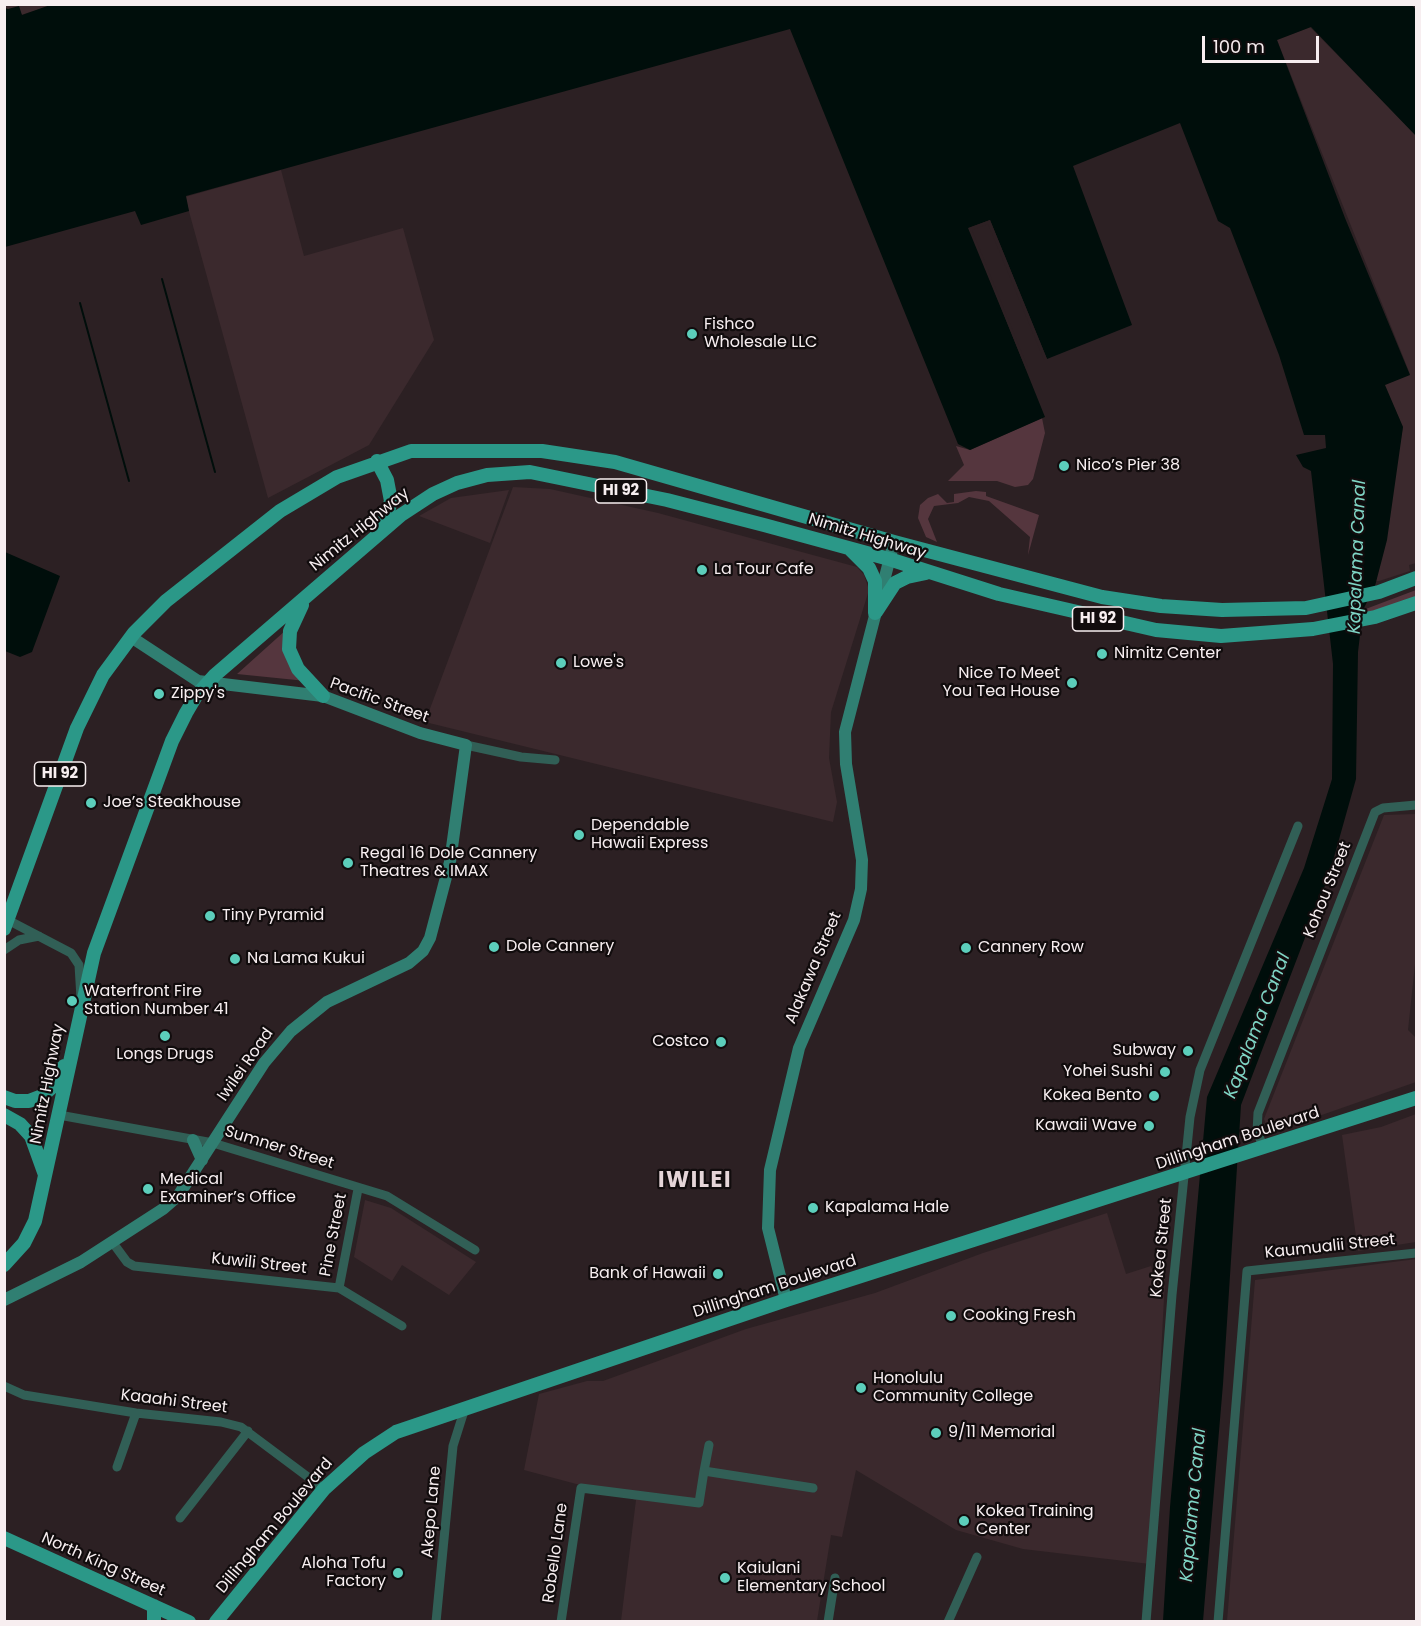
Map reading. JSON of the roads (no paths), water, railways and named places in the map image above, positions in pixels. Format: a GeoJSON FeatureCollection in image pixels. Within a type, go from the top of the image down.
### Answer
{"type":"FeatureCollection","features":[{"type":"Feature","properties":{"kind":"main road","name":"Nimitz Highway"},"geometry":{"type":"LineString","coordinates":[[5,922],[77,728],[103,675],[131,637],[166,601],[264,521],[328,482],[377,461],[421,450],[543,451],[615,462],[894,542],[1102,597],[1161,606],[1222,610],[1306,608],[1379,592],[1416,578]]}},
{"type":"Feature","properties":{"kind":"main road"},"geometry":{"type":"LineString","coordinates":[[366,544],[386,518],[391,501],[387,480],[377,461]]}},
{"type":"Feature","properties":{"kind":"main road","name":"Nimitz Highway"},"geometry":{"type":"LineString","coordinates":[[4,1265],[30,1232],[46,1177],[81,1002],[101,931],[175,734],[196,696],[207,683],[366,544],[401,515],[433,494],[464,481],[497,473],[521,472],[666,500],[850,548],[929,573],[1102,620],[1156,630],[1221,636],[1313,628],[1375,617],[1416,603]]}},
{"type":"Feature","properties":{"kind":"main road"},"geometry":{"type":"LineString","coordinates":[[850,548],[870,568],[875,580],[875,613]]}},
{"type":"Feature","properties":{"kind":"main road"},"geometry":{"type":"LineString","coordinates":[[875,613],[895,583],[907,577],[929,573]]}},
{"type":"Feature","properties":{"kind":"main road"},"geometry":{"type":"LineString","coordinates":[[307,595],[292,622],[289,649],[298,669],[322,696]]}},
{"type":"Feature","properties":{"kind":"main road"},"geometry":{"type":"LineString","coordinates":[[4,1097],[15,1101],[29,1101],[42,1096],[57,1079],[70,1053]]}},
{"type":"Feature","properties":{"kind":"main road","name":"Dillingham Boulevard"},"geometry":{"type":"LineString","coordinates":[[216,1622],[324,1489],[364,1453],[396,1432],[786,1300],[1416,1098]]}},
{"type":"Feature","properties":{"kind":"main road"},"geometry":{"type":"LineString","coordinates":[[4,1115],[20,1124],[31,1136],[46,1177]]}},
{"type":"Feature","properties":{"kind":"main road","name":"North King Street"},"geometry":{"type":"LineString","coordinates":[[4,1538],[189,1622]]}},
{"type":"Feature","properties":{"kind":"main road"},"geometry":{"type":"LineString","coordinates":[[154,1606],[154,1622]]}},
{"type":"Feature","properties":{"kind":"street","name":"Alakawa Street"},"geometry":{"type":"LineString","coordinates":[[786,1300],[768,1228],[768,1184],[799,1048],[854,920],[861,889],[862,860],[846,764],[845,732],[894,542]]}},
{"type":"Feature","properties":{"kind":"street","name":"Pacific Street"},"geometry":{"type":"LineString","coordinates":[[131,637],[198,681],[322,696],[420,734],[521,757],[555,760]]}},
{"type":"Feature","properties":{"kind":"street","name":"Iwilei Road"},"geometry":{"type":"LineString","coordinates":[[4,1300],[72,1268],[171,1203],[202,1160],[264,1063],[302,1021],[340,994],[410,963],[427,945],[450,862],[466,745]]}},
{"type":"Feature","properties":{"kind":"street","name":"Kohou Street"},"geometry":{"type":"LineString","coordinates":[[1264,1148],[1257,1132],[1258,1113],[1376,812],[1383,808],[1416,806]]}},
{"type":"Feature","properties":{"kind":"street","name":"Kokea Street"},"geometry":{"type":"LineString","coordinates":[[1146,1622],[1172,1295],[1190,1117],[1200,1070],[1298,826]]}},
{"type":"Feature","properties":{"kind":"street"},"geometry":{"type":"LineString","coordinates":[[5,922],[67,949],[76,959],[81,971],[81,1002]]}},
{"type":"Feature","properties":{"kind":"street"},"geometry":{"type":"LineString","coordinates":[[4,950],[19,940],[39,936]]}},
{"type":"Feature","properties":{"kind":"street","name":"Sumner Street"},"geometry":{"type":"LineString","coordinates":[[59,1115],[213,1143],[395,1199],[475,1250]]}},
{"type":"Feature","properties":{"kind":"street"},"geometry":{"type":"LineString","coordinates":[[193,1140],[202,1160]]}},
{"type":"Feature","properties":{"kind":"street","name":"Pine Street"},"geometry":{"type":"LineString","coordinates":[[339,1288],[358,1189]]}},
{"type":"Feature","properties":{"kind":"street","name":"Kuwili Street"},"geometry":{"type":"LineString","coordinates":[[113,1243],[127,1263],[134,1266],[339,1288],[402,1326]]}},
{"type":"Feature","properties":{"kind":"street","name":"Kaumualii Street"},"geometry":{"type":"LineString","coordinates":[[1218,1622],[1247,1271],[1416,1253]]}},
{"type":"Feature","properties":{"kind":"street","name":"Kaaahi Street"},"geometry":{"type":"LineString","coordinates":[[4,1386],[24,1395],[136,1413],[221,1422],[248,1431],[324,1489]]}},
{"type":"Feature","properties":{"kind":"street","name":"Akepo Lane"},"geometry":{"type":"LineString","coordinates":[[436,1622],[453,1446],[465,1408]]}},
{"type":"Feature","properties":{"kind":"street"},"geometry":{"type":"LineString","coordinates":[[117,1467],[136,1413]]}},
{"type":"Feature","properties":{"kind":"street"},"geometry":{"type":"LineString","coordinates":[[180,1518],[248,1431]]}},
{"type":"Feature","properties":{"kind":"street"},"geometry":{"type":"LineString","coordinates":[[709,1445],[704,1471],[813,1488]]}},
{"type":"Feature","properties":{"kind":"street","name":"Robello Lane"},"geometry":{"type":"LineString","coordinates":[[561,1622],[581,1488],[699,1503],[704,1471]]}},
{"type":"Feature","properties":{"kind":"street"},"geometry":{"type":"LineString","coordinates":[[948,1622],[977,1557]]}},
{"type":"Feature","properties":{"kind":"street"},"geometry":{"type":"LineString","coordinates":[[828,1622],[835,1578]]}},
{"type":"Feature","properties":{"kind":"water","name":"Kapalama Canal"},"geometry":{"type":"Polygon","coordinates":[[[53,4],[1411,4],[1416,10],[1416,136],[1311,27],[1277,40],[1345,218],[1410,375],[1385,385],[1403,427],[1387,540],[1375,586],[1363,610],[1358,652],[1356,779],[1329,875],[1241,1105],[1223,1384],[1203,1621],[1163,1621],[1170,1507],[1207,1097],[1304,868],[1332,779],[1333,664],[1311,471],[1303,467],[1296,455],[1326,448],[1325,435],[1304,435],[1279,355],[1230,228],[1218,221],[1180,123],[1073,166],[1132,325],[1047,359],[990,220],[969,228],[1045,417],[970,450],[958,444],[790,29],[186,196],[189,211],[141,225],[135,211],[5,247],[5,8],[19,6],[22,15],[53,4]]]}},
{"type":"Feature","properties":{"kind":"water"},"geometry":{"type":"Polygon","coordinates":[[[5,552],[60,576],[32,652],[20,657],[5,651],[5,552]]]}},
{"type":"Feature","properties":{"kind":"waterway"},"geometry":{"type":"LineString","coordinates":[[162,279],[215,472]]}},
{"type":"Feature","properties":{"kind":"waterway"},"geometry":{"type":"LineString","coordinates":[[80,303],[129,481]]}},
{"type":"Feature","properties":{"kind":"place","name":"Fishco Wholesale LLC"},"geometry":{"type":"Point","coordinates":[692,334]}},
{"type":"Feature","properties":{"kind":"place","name":"Nico’s Pier 38"},"geometry":{"type":"Point","coordinates":[1064,466]}},
{"type":"Feature","properties":{"kind":"place","name":"La Tour Cafe"},"geometry":{"type":"Point","coordinates":[702,570]}},
{"type":"Feature","properties":{"kind":"place","name":"Nimitz Center"},"geometry":{"type":"Point","coordinates":[1102,654]}},
{"type":"Feature","properties":{"kind":"place","name":"Lowe's"},"geometry":{"type":"Point","coordinates":[561,663]}},
{"type":"Feature","properties":{"kind":"place","name":"Nice To Meet You Tea House"},"geometry":{"type":"Point","coordinates":[1072,683]}},
{"type":"Feature","properties":{"kind":"place","name":"Zippy's"},"geometry":{"type":"Point","coordinates":[159,694]}},
{"type":"Feature","properties":{"kind":"place","name":"Joe’s Steakhouse"},"geometry":{"type":"Point","coordinates":[91,803]}},
{"type":"Feature","properties":{"kind":"place","name":"Dependable Hawaii Express"},"geometry":{"type":"Point","coordinates":[579,835]}},
{"type":"Feature","properties":{"kind":"place","name":"Regal 16 Dole Cannery Theatres & IMAX"},"geometry":{"type":"Point","coordinates":[348,863]}},
{"type":"Feature","properties":{"kind":"place","name":"Tiny Pyramid"},"geometry":{"type":"Point","coordinates":[210,916]}},
{"type":"Feature","properties":{"kind":"place","name":"Dole Cannery"},"geometry":{"type":"Point","coordinates":[494,947]}},
{"type":"Feature","properties":{"kind":"place","name":"Cannery Row"},"geometry":{"type":"Point","coordinates":[966,948]}},
{"type":"Feature","properties":{"kind":"place","name":"Na Lama Kukui"},"geometry":{"type":"Point","coordinates":[235,959]}},
{"type":"Feature","properties":{"kind":"place","name":"Waterfront Fire Station Number 41"},"geometry":{"type":"Point","coordinates":[72,1001]}},
{"type":"Feature","properties":{"kind":"place","name":"Longs Drugs"},"geometry":{"type":"Point","coordinates":[165,1036]}},
{"type":"Feature","properties":{"kind":"place","name":"Costco"},"geometry":{"type":"Point","coordinates":[721,1042]}},
{"type":"Feature","properties":{"kind":"place","name":"Subway"},"geometry":{"type":"Point","coordinates":[1188,1051]}},
{"type":"Feature","properties":{"kind":"place","name":"Yohei Sushi"},"geometry":{"type":"Point","coordinates":[1165,1072]}},
{"type":"Feature","properties":{"kind":"place","name":"Kokea Bento"},"geometry":{"type":"Point","coordinates":[1154,1096]}},
{"type":"Feature","properties":{"kind":"place","name":"Kawaii Wave"},"geometry":{"type":"Point","coordinates":[1149,1126]}},
{"type":"Feature","properties":{"kind":"place","name":"Medical Examiner’s Office"},"geometry":{"type":"Point","coordinates":[148,1189]}},
{"type":"Feature","properties":{"kind":"place","name":"Kapalama Hale"},"geometry":{"type":"Point","coordinates":[813,1208]}},
{"type":"Feature","properties":{"kind":"place","name":"Bank of Hawaii"},"geometry":{"type":"Point","coordinates":[718,1274]}},
{"type":"Feature","properties":{"kind":"place","name":"Cooking Fresh"},"geometry":{"type":"Point","coordinates":[951,1316]}},
{"type":"Feature","properties":{"kind":"place","name":"Honolulu Community College"},"geometry":{"type":"Point","coordinates":[861,1388]}},
{"type":"Feature","properties":{"kind":"place","name":"9/11 Memorial"},"geometry":{"type":"Point","coordinates":[936,1433]}},
{"type":"Feature","properties":{"kind":"place","name":"Kokea Training Center"},"geometry":{"type":"Point","coordinates":[964,1521]}},
{"type":"Feature","properties":{"kind":"place","name":"Aloha Tofu Factory"},"geometry":{"type":"Point","coordinates":[398,1573]}},
{"type":"Feature","properties":{"kind":"place","name":"Kaiulani Elementary School"},"geometry":{"type":"Point","coordinates":[725,1578]}},
{"type":"Feature","properties":{"kind":"district","name":"IWILEI"},"geometry":{"type":"Point","coordinates":[695,1181]}}]}
